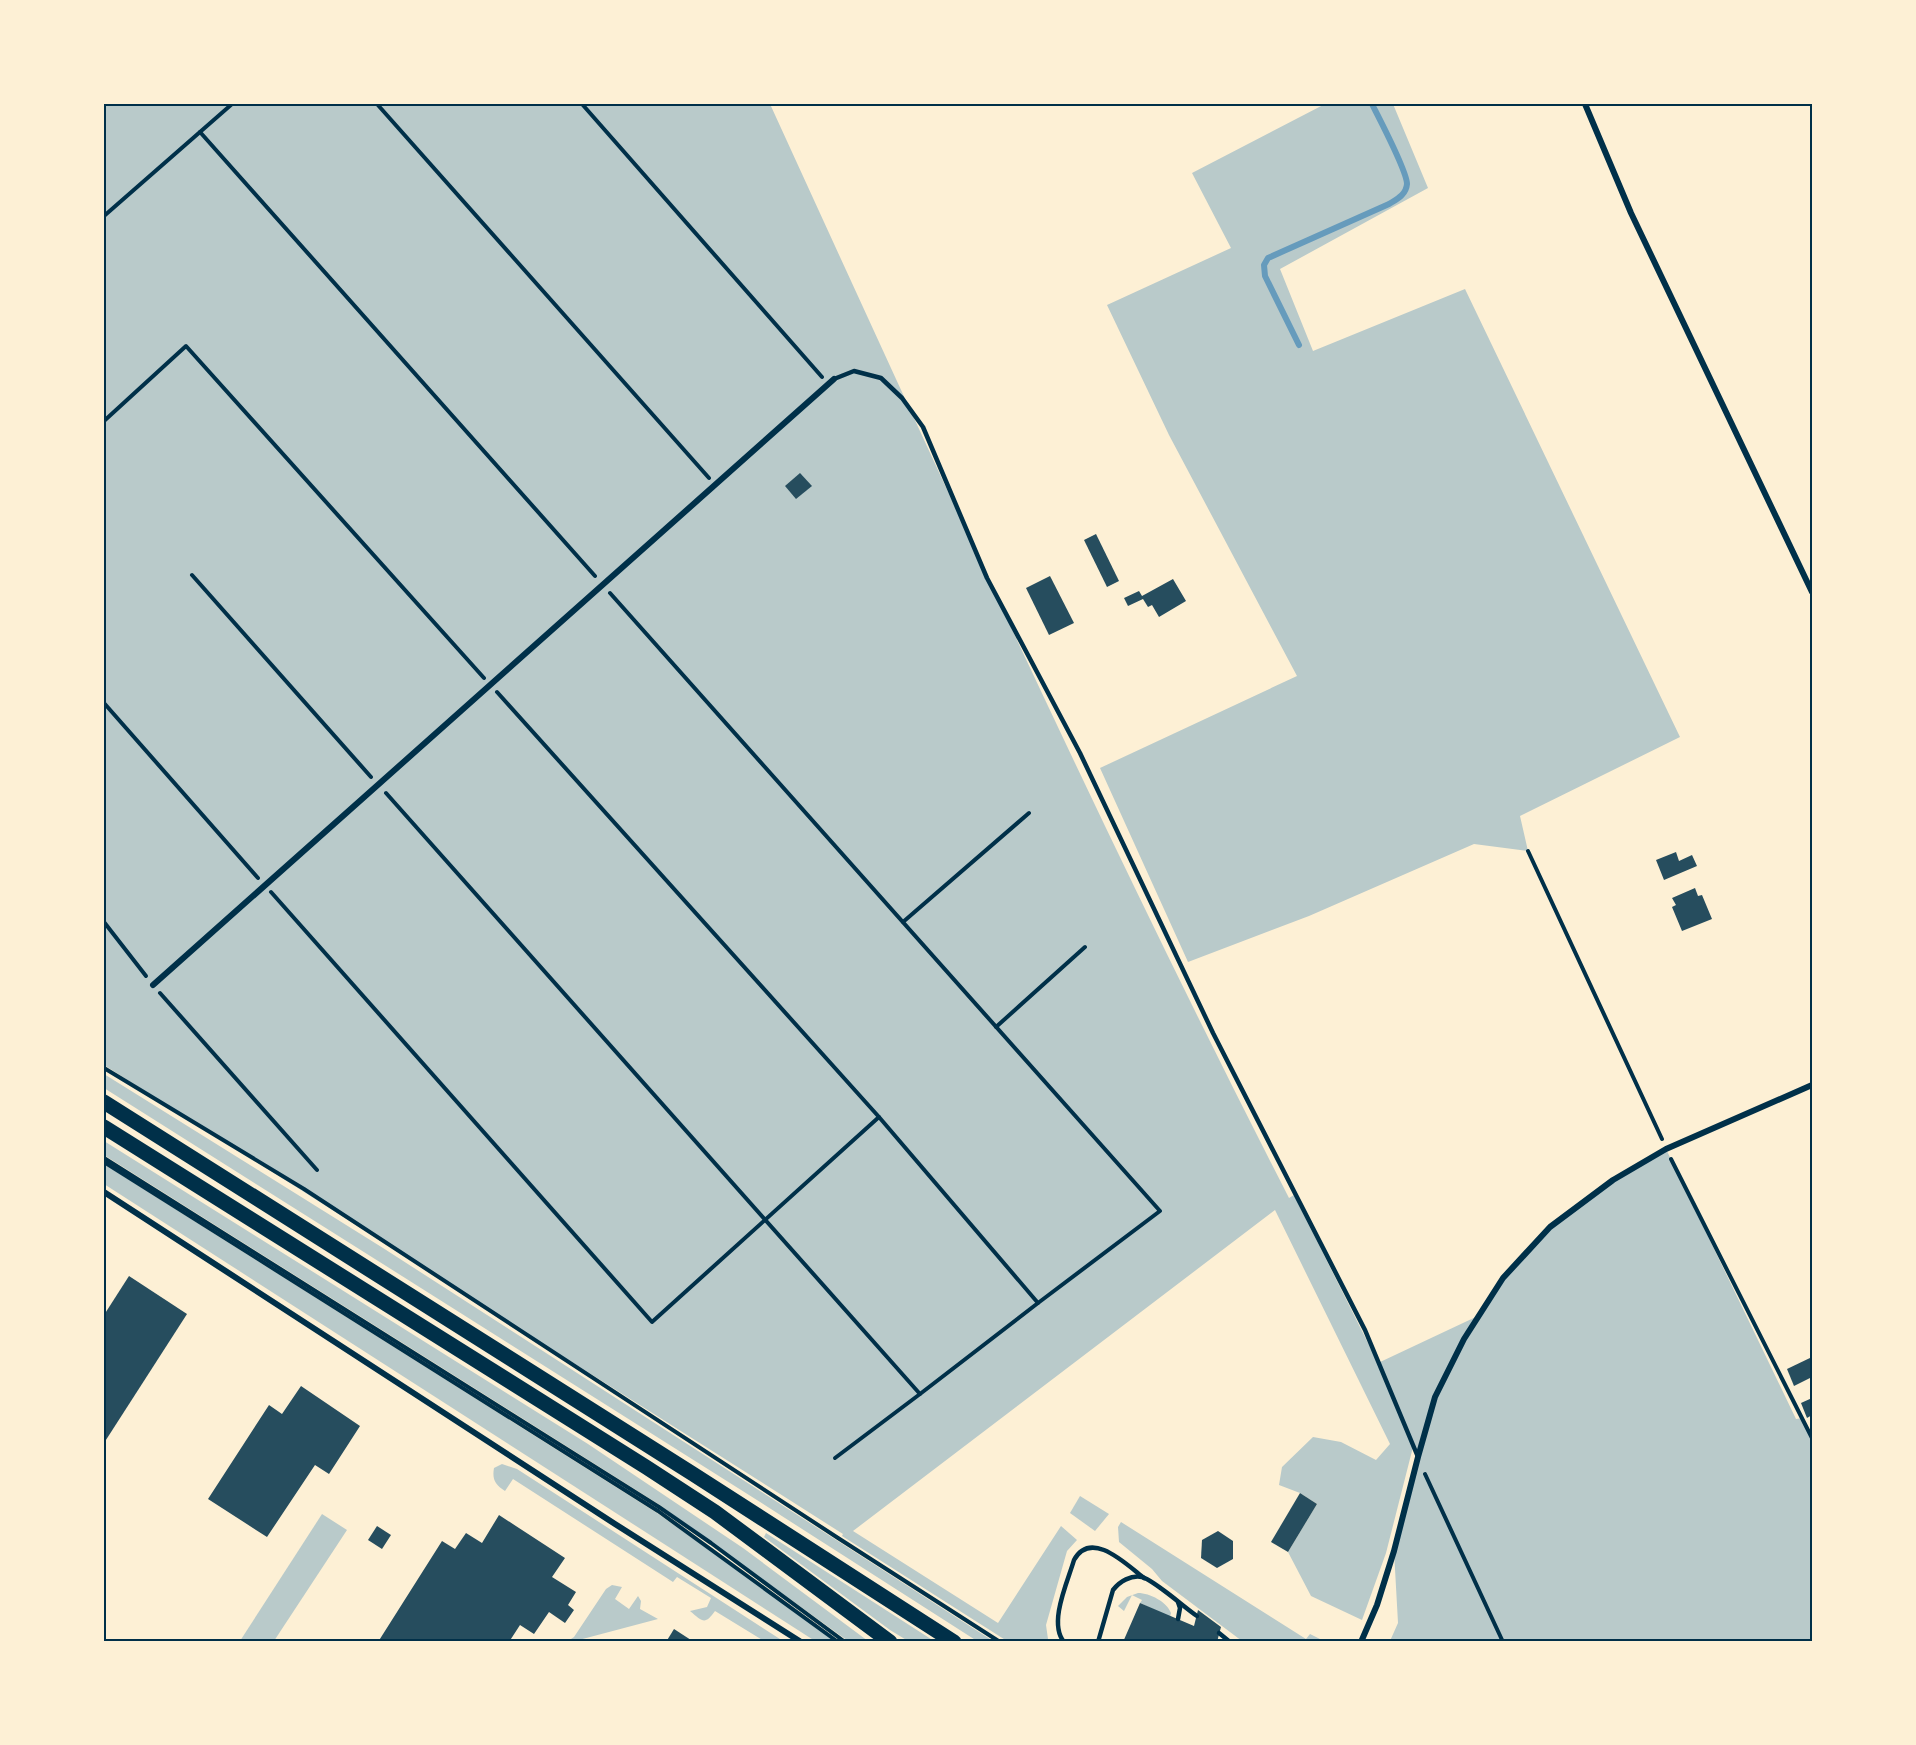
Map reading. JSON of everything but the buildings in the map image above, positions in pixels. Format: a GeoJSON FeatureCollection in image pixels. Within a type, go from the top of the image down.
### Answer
{"type":"FeatureCollection","features":[{"type":"Feature","properties":{"kind":"main road"},"geometry":{"type":"LineString","coordinates":[[104,1102],[954,1641]]}},
{"type":"Feature","properties":{"kind":"main road"},"geometry":{"type":"LineString","coordinates":[[104,1127],[715,1512],[890,1641]]}},
{"type":"Feature","properties":{"kind":"street"},"geometry":{"type":"LineString","coordinates":[[1585,104],[1631,213],[1812,592]]}},
{"type":"Feature","properties":{"kind":"street"},"geometry":{"type":"LineString","coordinates":[[153,985],[834,379]]}},
{"type":"Feature","properties":{"kind":"street"},"geometry":{"type":"LineString","coordinates":[[1361,1641],[1377,1605],[1394,1551],[1436,1397],[1464,1340],[1503,1278],[1550,1227],[1613,1180],[1666,1149],[1812,1085]]}},
{"type":"Feature","properties":{"kind":"street"},"geometry":{"type":"LineString","coordinates":[[104,1192],[615,1524],[801,1641]]}},
{"type":"Feature","properties":{"kind":"lane"},"geometry":{"type":"LineString","coordinates":[[834,379],[854,371],[881,378],[902,398],[923,427],[987,578],[1080,753],[1218,1043],[1365,1330],[1418,1457]]}},
{"type":"Feature","properties":{"kind":"lane"},"geometry":{"type":"LineString","coordinates":[[1064,1641],[1058,1630],[1058,1614],[1074,1560],[1078,1552],[1084,1548],[1098,1547],[1112,1555],[1197,1616]]}},
{"type":"Feature","properties":{"kind":"lane"},"geometry":{"type":"LineString","coordinates":[[1098,1641],[1113,1590],[1124,1580],[1144,1578]]}},
{"type":"Feature","properties":{"kind":"lane"},"geometry":{"type":"LineString","coordinates":[[1178,1602],[1180,1608],[1178,1619]]}},
{"type":"Feature","properties":{"kind":"lane"},"geometry":{"type":"LineString","coordinates":[[1219,1633],[1230,1641]]}},
{"type":"Feature","properties":{"kind":"path"},"geometry":{"type":"LineString","coordinates":[[104,216],[232,104]]}},
{"type":"Feature","properties":{"kind":"path"},"geometry":{"type":"LineString","coordinates":[[377,104],[715,485]]}},
{"type":"Feature","properties":{"kind":"path"},"geometry":{"type":"LineString","coordinates":[[582,104],[818,369],[828,385]]}},
{"type":"Feature","properties":{"kind":"path"},"geometry":{"type":"LineString","coordinates":[[200,132],[1160,1211],[835,1458]]}},
{"type":"Feature","properties":{"kind":"path"},"geometry":{"type":"LineString","coordinates":[[192,575],[920,1394]]}},
{"type":"Feature","properties":{"kind":"path"},"geometry":{"type":"LineString","coordinates":[[104,703],[652,1322],[879,1117],[1038,1303]]}},
{"type":"Feature","properties":{"kind":"path"},"geometry":{"type":"LineString","coordinates":[[903,922],[1029,813]]}},
{"type":"Feature","properties":{"kind":"path"},"geometry":{"type":"LineString","coordinates":[[104,922],[153,985],[316,1170]]}},
{"type":"Feature","properties":{"kind":"path"},"geometry":{"type":"LineString","coordinates":[[996,1027],[1085,947]]}},
{"type":"Feature","properties":{"kind":"path"},"geometry":{"type":"LineString","coordinates":[[104,1068],[304,1189],[838,1538],[1000,1641]]}},
{"type":"Feature","properties":{"kind":"path"},"geometry":{"type":"LineString","coordinates":[[104,1160],[658,1511],[838,1641]]}},
{"type":"Feature","properties":{"kind":"path"},"geometry":{"type":"LineString","coordinates":[[104,1160],[659,1507],[845,1641]]}},
{"type":"Feature","properties":{"kind":"path"},"geometry":{"type":"LineString","coordinates":[[1418,1457],[1503,1641]]}},
{"type":"Feature","properties":{"kind":"shaded area"},"geometry":{"type":"Polygon","coordinates":[[[104,104],[770,104],[1088,791],[1289,1198],[1294,1195],[1378,1363],[1480,1315],[1503,1278],[1550,1227],[1613,1180],[1666,1149],[1796,1419],[1803,1418],[1812,1438],[1812,1641],[1390,1641],[1398,1623],[1394,1551],[1418,1457],[1413,1447],[1386,1553],[1362,1620],[1311,1596],[1288,1552],[1317,1504],[1300,1493],[1279,1485],[1282,1467],[1313,1437],[1341,1442],[1376,1460],[1390,1444],[1275,1210],[853,1531],[998,1623],[1061,1526],[1077,1540],[1067,1551],[1046,1625],[1050,1641],[1007,1641],[842,1536],[843,1534],[104,1065],[104,104]]]}},
{"type":"Feature","properties":{"kind":"shaded area"},"geometry":{"type":"Polygon","coordinates":[[[1325,104],[1393,104],[1428,188],[1280,269],[1313,351],[1465,289],[1680,737],[1520,816],[1528,851],[1474,844],[1309,916],[1188,962],[1100,768],[1297,676],[1169,435],[1107,305],[1231,248],[1192,173],[1325,104]]]}},
{"type":"Feature","properties":{"kind":"shaded area"},"geometry":{"type":"Polygon","coordinates":[[[104,1074],[383,1248],[993,1641],[977,1641],[104,1088],[104,1074]]]}},
{"type":"Feature","properties":{"kind":"shaded area"},"geometry":{"type":"Polygon","coordinates":[[[104,1141],[588,1444],[743,1548],[868,1641],[848,1641],[660,1505],[104,1155],[104,1141]]]}},
{"type":"Feature","properties":{"kind":"shaded area"},"geometry":{"type":"Polygon","coordinates":[[[104,1164],[657,1513],[837,1641],[815,1641],[104,1184],[104,1164]]]}},
{"type":"Feature","properties":{"kind":"shaded area"},"geometry":{"type":"Polygon","coordinates":[[[502,1464],[517,1469],[783,1641],[764,1641],[715,1611],[706,1620],[701,1620],[690,1611],[707,1607],[711,1598],[677,1577],[673,1582],[513,1479],[505,1491],[497,1484],[493,1475],[494,1468],[502,1464]]]}},
{"type":"Feature","properties":{"kind":"shaded area"},"geometry":{"type":"Polygon","coordinates":[[[1080,1496],[1109,1514],[1095,1531],[1070,1513],[1080,1496]]]}},
{"type":"Feature","properties":{"kind":"shaded area"},"geometry":{"type":"Polygon","coordinates":[[[322,1514],[347,1530],[274,1641],[240,1641],[322,1514]]]}},
{"type":"Feature","properties":{"kind":"shaded area"},"geometry":{"type":"Polygon","coordinates":[[[1121,1522],[1306,1639],[1310,1634],[1324,1641],[1242,1641],[1162,1581],[1152,1569],[1119,1542],[1118,1527],[1121,1522]]]}},
{"type":"Feature","properties":{"kind":"shaded area"},"geometry":{"type":"Polygon","coordinates":[[[766,1533],[934,1641],[908,1641],[890,1630],[764,1537],[766,1533]]]}},
{"type":"Feature","properties":{"kind":"shaded area"},"geometry":{"type":"Polygon","coordinates":[[[612,1585],[622,1587],[615,1599],[629,1609],[638,1596],[641,1601],[640,1609],[658,1619],[568,1641],[574,1637],[606,1589],[612,1585]]]}},
{"type":"Feature","properties":{"kind":"shaded area"},"geometry":{"type":"Polygon","coordinates":[[[1143,1593],[1158,1599],[1169,1609],[1170,1617],[1140,1603],[1142,1600],[1132,1595],[1143,1593]]]}},
{"type":"Feature","properties":{"kind":"shaded area"},"geometry":{"type":"Polygon","coordinates":[[[1132,1595],[1124,1611],[1118,1606],[1132,1595]]]}},
{"type":"Feature","properties":{"kind":"waterway"},"geometry":{"type":"LineString","coordinates":[[1299,345],[1265,276],[1264,265],[1268,258],[1389,204],[1401,196],[1406,188],[1403,168],[1372,104]]}}]}
